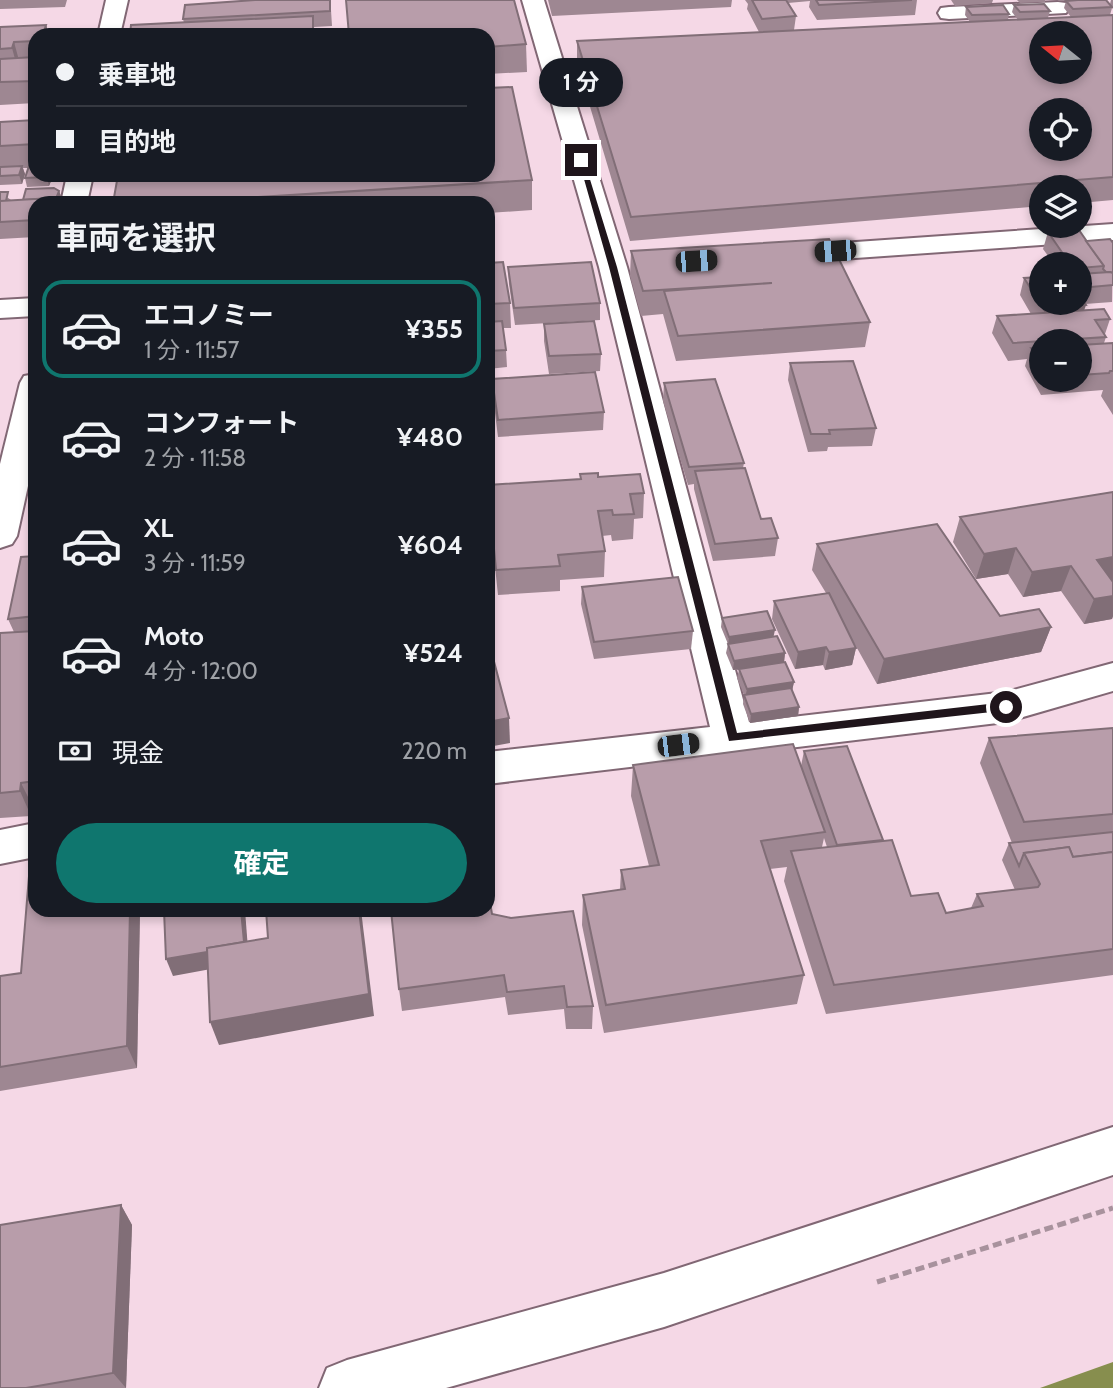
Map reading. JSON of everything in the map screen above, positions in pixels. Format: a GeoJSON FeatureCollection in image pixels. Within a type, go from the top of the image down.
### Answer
{"type":"FeatureCollection","features":[{"type":"Feature","properties":{"kind":"street"},"geometry":{"type":"LineString","coordinates":[[111,28],[117,0]]}},
{"type":"Feature","properties":{"kind":"street"},"geometry":{"type":"LineString","coordinates":[[533,0],[613,267],[733,738]]}},
{"type":"Feature","properties":{"kind":"street"},"geometry":{"type":"LineString","coordinates":[[949,13],[1058,8]]}},
{"type":"Feature","properties":{"kind":"street"},"geometry":{"type":"LineString","coordinates":[[752,257],[1113,232]]}},
{"type":"Feature","properties":{"kind":"street"},"geometry":{"type":"LineString","coordinates":[[0,309],[28,307]]}},
{"type":"Feature","properties":{"kind":"street"},"geometry":{"type":"LineString","coordinates":[[0,536],[28,414]]}},
{"type":"Feature","properties":{"kind":"street"},"geometry":{"type":"LineString","coordinates":[[495,767],[1006,707],[1113,677]]}},
{"type":"Feature","properties":{"kind":"street"},"geometry":{"type":"LineString","coordinates":[[0,846],[28,841]]}},
{"type":"Feature","properties":{"kind":"street"},"geometry":{"type":"LineString","coordinates":[[347,1388],[664,1300],[1113,1151]]}},
{"type":"Feature","properties":{"kind":"shaded area"},"geometry":{"type":"Polygon","coordinates":[[[1113,1362],[1113,1388],[1040,1388],[1113,1362]]]}},
{"type":"Feature","properties":{"kind":"building"},"geometry":{"type":"Polygon","coordinates":[[[255,0],[330,0],[330,11],[183,19],[185,5],[255,0]]]}},
{"type":"Feature","properties":{"kind":"building"},"geometry":{"type":"Polygon","coordinates":[[[346,0],[514,0],[526,44],[495,46],[495,28],[348,28],[346,0]]]}},
{"type":"Feature","properties":{"kind":"building"},"geometry":{"type":"Polygon","coordinates":[[[752,0],[786,0],[796,16],[762,19],[752,0]]]}},
{"type":"Feature","properties":{"kind":"building"},"geometry":{"type":"Polygon","coordinates":[[[816,0],[912,0],[819,5],[816,0]]]}},
{"type":"Feature","properties":{"kind":"building"},"geometry":{"type":"Polygon","coordinates":[[[1106,0],[1112,7],[1073,9],[1066,1],[1106,0]]]}},
{"type":"Feature","properties":{"kind":"building"},"geometry":{"type":"Polygon","coordinates":[[[1044,4],[1050,11],[1020,12],[1014,5],[1044,4]]]}},
{"type":"Feature","properties":{"kind":"building"},"geometry":{"type":"Polygon","coordinates":[[[1003,5],[1009,14],[972,15],[966,7],[1003,5]]]}},
{"type":"Feature","properties":{"kind":"building"},"geometry":{"type":"Polygon","coordinates":[[[1113,15],[1113,177],[1092,179],[1092,175],[1029,175],[1029,184],[631,217],[577,41],[1113,15]]]}},
{"type":"Feature","properties":{"kind":"building"},"geometry":{"type":"Polygon","coordinates":[[[313,16],[313,28],[131,28],[131,25],[313,16]]]}},
{"type":"Feature","properties":{"kind":"building"},"geometry":{"type":"Polygon","coordinates":[[[46,25],[45,28],[28,28],[28,41],[14,42],[12,48],[0,49],[0,27],[46,25]]]}},
{"type":"Feature","properties":{"kind":"building"},"geometry":{"type":"Polygon","coordinates":[[[28,57],[28,81],[0,82],[0,59],[28,57]]]}},
{"type":"Feature","properties":{"kind":"building"},"geometry":{"type":"Polygon","coordinates":[[[512,87],[532,180],[276,196],[114,196],[117,182],[495,182],[495,88],[512,87]]]}},
{"type":"Feature","properties":{"kind":"building"},"geometry":{"type":"Polygon","coordinates":[[[28,120],[28,144],[0,146],[0,122],[28,120]]]}},
{"type":"Feature","properties":{"kind":"building"},"geometry":{"type":"Polygon","coordinates":[[[22,166],[19,175],[0,176],[0,167],[22,166]]]}},
{"type":"Feature","properties":{"kind":"building"},"geometry":{"type":"Polygon","coordinates":[[[54,188],[59,191],[57,196],[28,196],[28,200],[23,200],[26,189],[54,188]]]}},
{"type":"Feature","properties":{"kind":"building"},"geometry":{"type":"Polygon","coordinates":[[[0,192],[8,192],[6,201],[0,201],[0,192]]]}},
{"type":"Feature","properties":{"kind":"building"},"geometry":{"type":"Polygon","coordinates":[[[28,199],[28,220],[0,222],[0,201],[28,199]]]}},
{"type":"Feature","properties":{"kind":"building"},"geometry":{"type":"Polygon","coordinates":[[[1052,238],[1085,238],[1104,266],[1092,267],[1092,252],[1062,252],[1052,238]]]}},
{"type":"Feature","properties":{"kind":"building"},"geometry":{"type":"Polygon","coordinates":[[[829,239],[870,322],[678,336],[664,291],[772,283],[643,291],[631,251],[829,239]]]}},
{"type":"Feature","properties":{"kind":"building"},"geometry":{"type":"Polygon","coordinates":[[[1110,239],[1113,243],[1113,273],[1103,269],[1104,266],[1086,241],[1110,239]]]}},
{"type":"Feature","properties":{"kind":"building"},"geometry":{"type":"Polygon","coordinates":[[[503,262],[510,303],[495,304],[495,263],[503,262]]]}},
{"type":"Feature","properties":{"kind":"building"},"geometry":{"type":"Polygon","coordinates":[[[591,262],[600,303],[514,308],[508,267],[591,262]]]}},
{"type":"Feature","properties":{"kind":"building"},"geometry":{"type":"Polygon","coordinates":[[[1092,273],[1113,273],[1113,285],[1092,287],[1092,273]]]}},
{"type":"Feature","properties":{"kind":"building"},"geometry":{"type":"Polygon","coordinates":[[[1104,309],[1110,319],[1095,320],[1106,337],[1092,338],[1092,329],[1029,329],[1029,342],[1013,343],[997,316],[1092,315],[1092,310],[1104,309]]]}},
{"type":"Feature","properties":{"kind":"building"},"geometry":{"type":"Polygon","coordinates":[[[502,321],[506,350],[495,351],[495,322],[502,321]]]}},
{"type":"Feature","properties":{"kind":"building"},"geometry":{"type":"Polygon","coordinates":[[[594,321],[601,354],[549,356],[544,324],[594,321]]]}},
{"type":"Feature","properties":{"kind":"building"},"geometry":{"type":"Polygon","coordinates":[[[1113,343],[1113,371],[1092,374],[1092,344],[1113,343]]]}},
{"type":"Feature","properties":{"kind":"building"},"geometry":{"type":"Polygon","coordinates":[[[853,361],[876,428],[829,430],[830,434],[811,434],[790,363],[853,361]]]}},
{"type":"Feature","properties":{"kind":"building"},"geometry":{"type":"Polygon","coordinates":[[[595,372],[604,412],[498,420],[495,379],[595,372]]]}},
{"type":"Feature","properties":{"kind":"building"},"geometry":{"type":"Polygon","coordinates":[[[715,379],[744,463],[689,467],[664,383],[715,379]]]}},
{"type":"Feature","properties":{"kind":"building"},"geometry":{"type":"Polygon","coordinates":[[[745,468],[761,519],[771,518],[778,538],[715,544],[695,471],[745,468]]]}},
{"type":"Feature","properties":{"kind":"building"},"geometry":{"type":"Polygon","coordinates":[[[598,473],[598,477],[640,474],[644,493],[630,494],[634,514],[613,515],[612,510],[598,511],[605,551],[558,555],[560,566],[496,570],[495,485],[581,479],[580,474],[598,473]]]}},
{"type":"Feature","properties":{"kind":"building"},"geometry":{"type":"Polygon","coordinates":[[[1113,492],[1113,557],[1097,560],[1113,582],[1113,596],[1094,599],[1071,566],[1032,572],[1016,548],[984,554],[960,517],[1113,492]]]}},
{"type":"Feature","properties":{"kind":"building"},"geometry":{"type":"Polygon","coordinates":[[[937,524],[1000,616],[1039,609],[1051,627],[884,659],[817,544],[937,524]]]}},
{"type":"Feature","properties":{"kind":"building"},"geometry":{"type":"Polygon","coordinates":[[[28,556],[28,617],[8,619],[21,557],[28,556]]]}},
{"type":"Feature","properties":{"kind":"building"},"geometry":{"type":"Polygon","coordinates":[[[678,577],[693,631],[594,642],[582,587],[678,577]]]}},
{"type":"Feature","properties":{"kind":"building"},"geometry":{"type":"Polygon","coordinates":[[[829,593],[856,648],[829,652],[826,647],[798,652],[774,601],[829,593]]]}},
{"type":"Feature","properties":{"kind":"building"},"geometry":{"type":"Polygon","coordinates":[[[767,611],[775,630],[729,637],[722,618],[767,611]]]}},
{"type":"Feature","properties":{"kind":"building"},"geometry":{"type":"Polygon","coordinates":[[[28,631],[28,782],[21,783],[20,791],[0,793],[0,633],[28,631]]]}},
{"type":"Feature","properties":{"kind":"building"},"geometry":{"type":"Polygon","coordinates":[[[777,636],[785,653],[734,661],[728,644],[777,636]]]}},
{"type":"Feature","properties":{"kind":"building"},"geometry":{"type":"Polygon","coordinates":[[[785,662],[794,682],[747,689],[739,669],[785,662]]]}},
{"type":"Feature","properties":{"kind":"building"},"geometry":{"type":"Polygon","coordinates":[[[495,665],[509,718],[495,721],[495,665]]]}},
{"type":"Feature","properties":{"kind":"building"},"geometry":{"type":"Polygon","coordinates":[[[791,688],[799,707],[751,714],[744,695],[791,688]]]}},
{"type":"Feature","properties":{"kind":"building"},"geometry":{"type":"Polygon","coordinates":[[[1113,728],[1113,814],[1024,822],[989,738],[1113,728]]]}},
{"type":"Feature","properties":{"kind":"building"},"geometry":{"type":"Polygon","coordinates":[[[793,744],[825,832],[761,841],[804,975],[606,1005],[583,895],[625,889],[621,870],[659,865],[633,765],[793,744]]]}},
{"type":"Feature","properties":{"kind":"building"},"geometry":{"type":"Polygon","coordinates":[[[847,746],[883,840],[837,845],[804,751],[847,746]]]}},
{"type":"Feature","properties":{"kind":"building"},"geometry":{"type":"Polygon","coordinates":[[[1113,832],[1113,852],[1073,857],[1069,847],[1024,853],[1019,866],[1009,843],[1113,832]]]}},
{"type":"Feature","properties":{"kind":"building"},"geometry":{"type":"Polygon","coordinates":[[[892,840],[911,896],[938,893],[946,913],[983,906],[977,894],[1038,887],[1040,884],[1024,853],[1069,847],[1073,857],[1113,852],[1113,949],[834,985],[791,851],[892,840]]]}},
{"type":"Feature","properties":{"kind":"building"},"geometry":{"type":"Polygon","coordinates":[[[28,888],[28,917],[130,917],[127,1046],[0,1067],[0,976],[21,973],[28,888]]]}},
{"type":"Feature","properties":{"kind":"building"},"geometry":{"type":"Polygon","coordinates":[[[573,911],[593,1006],[567,1007],[564,986],[507,992],[504,975],[399,989],[392,917],[495,917],[495,915],[511,918],[573,911]]]}},
{"type":"Feature","properties":{"kind":"building"},"geometry":{"type":"Polygon","coordinates":[[[164,917],[242,917],[244,942],[166,959],[164,917]]]}},
{"type":"Feature","properties":{"kind":"building"},"geometry":{"type":"Polygon","coordinates":[[[266,917],[360,917],[369,994],[210,1022],[207,948],[268,938],[266,917]]]}},
{"type":"Feature","properties":{"kind":"building"},"geometry":{"type":"Polygon","coordinates":[[[121,1205],[113,1373],[26,1388],[0,1388],[0,1225],[121,1205]]]}},
{"type":"Feature","properties":{"kind":"route"},"geometry":{"type":"LineString","coordinates":[[581,160],[613,267],[733,738],[1006,707]]}}]}
